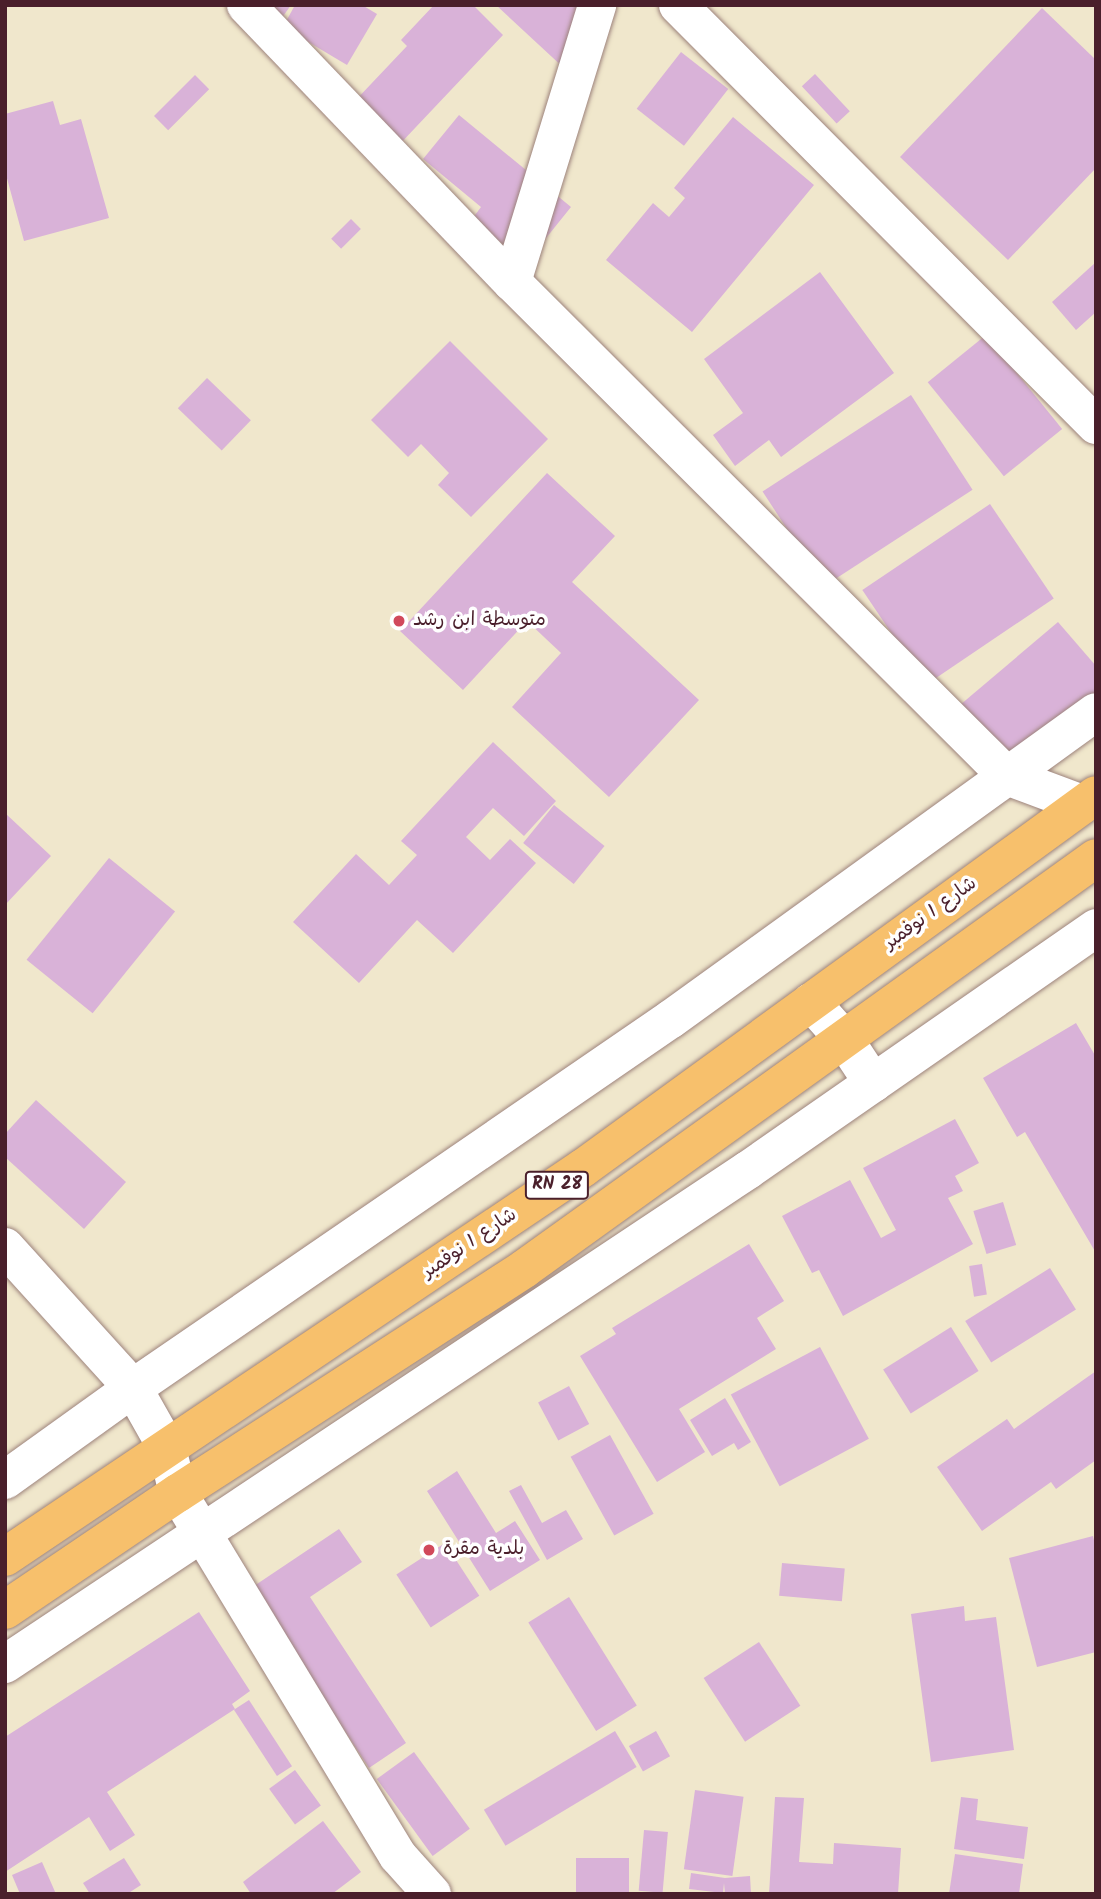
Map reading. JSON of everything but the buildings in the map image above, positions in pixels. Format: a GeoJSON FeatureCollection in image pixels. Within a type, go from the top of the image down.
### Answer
{"type":"FeatureCollection","features":[{"type":"Feature","properties":{"kind":"main road","name":"شارع 1 نوفمبر"},"geometry":{"type":"LineString","coordinates":[[5,1557],[583,1168],[1089,800]]}},
{"type":"Feature","properties":{"kind":"main road","name":"RN 28"},"geometry":{"type":"LineString","coordinates":[[5,1611],[178,1493],[524,1269],[1096,858]]}},
{"type":"Feature","properties":{"kind":"street"},"geometry":{"type":"LineString","coordinates":[[246,5],[512,282],[1007,776],[1089,800]]}},
{"type":"Feature","properties":{"kind":"street"},"geometry":{"type":"LineString","coordinates":[[512,282],[597,5]]}},
{"type":"Feature","properties":{"kind":"street"},"geometry":{"type":"LineString","coordinates":[[678,5],[1096,425]]}},
{"type":"Feature","properties":{"kind":"street"},"geometry":{"type":"LineString","coordinates":[[5,1480],[133,1388],[671,1019],[1096,712]]}},
{"type":"Feature","properties":{"kind":"street"},"geometry":{"type":"LineString","coordinates":[[5,1664],[734,1178],[1096,928]]}},
{"type":"Feature","properties":{"kind":"street"},"geometry":{"type":"LineString","coordinates":[[811,1002],[844,1039],[873,1083]]}},
{"type":"Feature","properties":{"kind":"street"},"geometry":{"type":"LineString","coordinates":[[703,1140],[734,1178]]}},
{"type":"Feature","properties":{"kind":"street"},"geometry":{"type":"LineString","coordinates":[[6,1250],[133,1388],[167,1448],[178,1493],[398,1856],[432,1894]]}},
{"type":"Feature","properties":{"kind":"place","name":"متوسطة ابن رشد"},"geometry":{"type":"Point","coordinates":[399,621]}},
{"type":"Feature","properties":{"kind":"place","name":"بلدية مقرة"},"geometry":{"type":"Point","coordinates":[429,1550]}}]}
